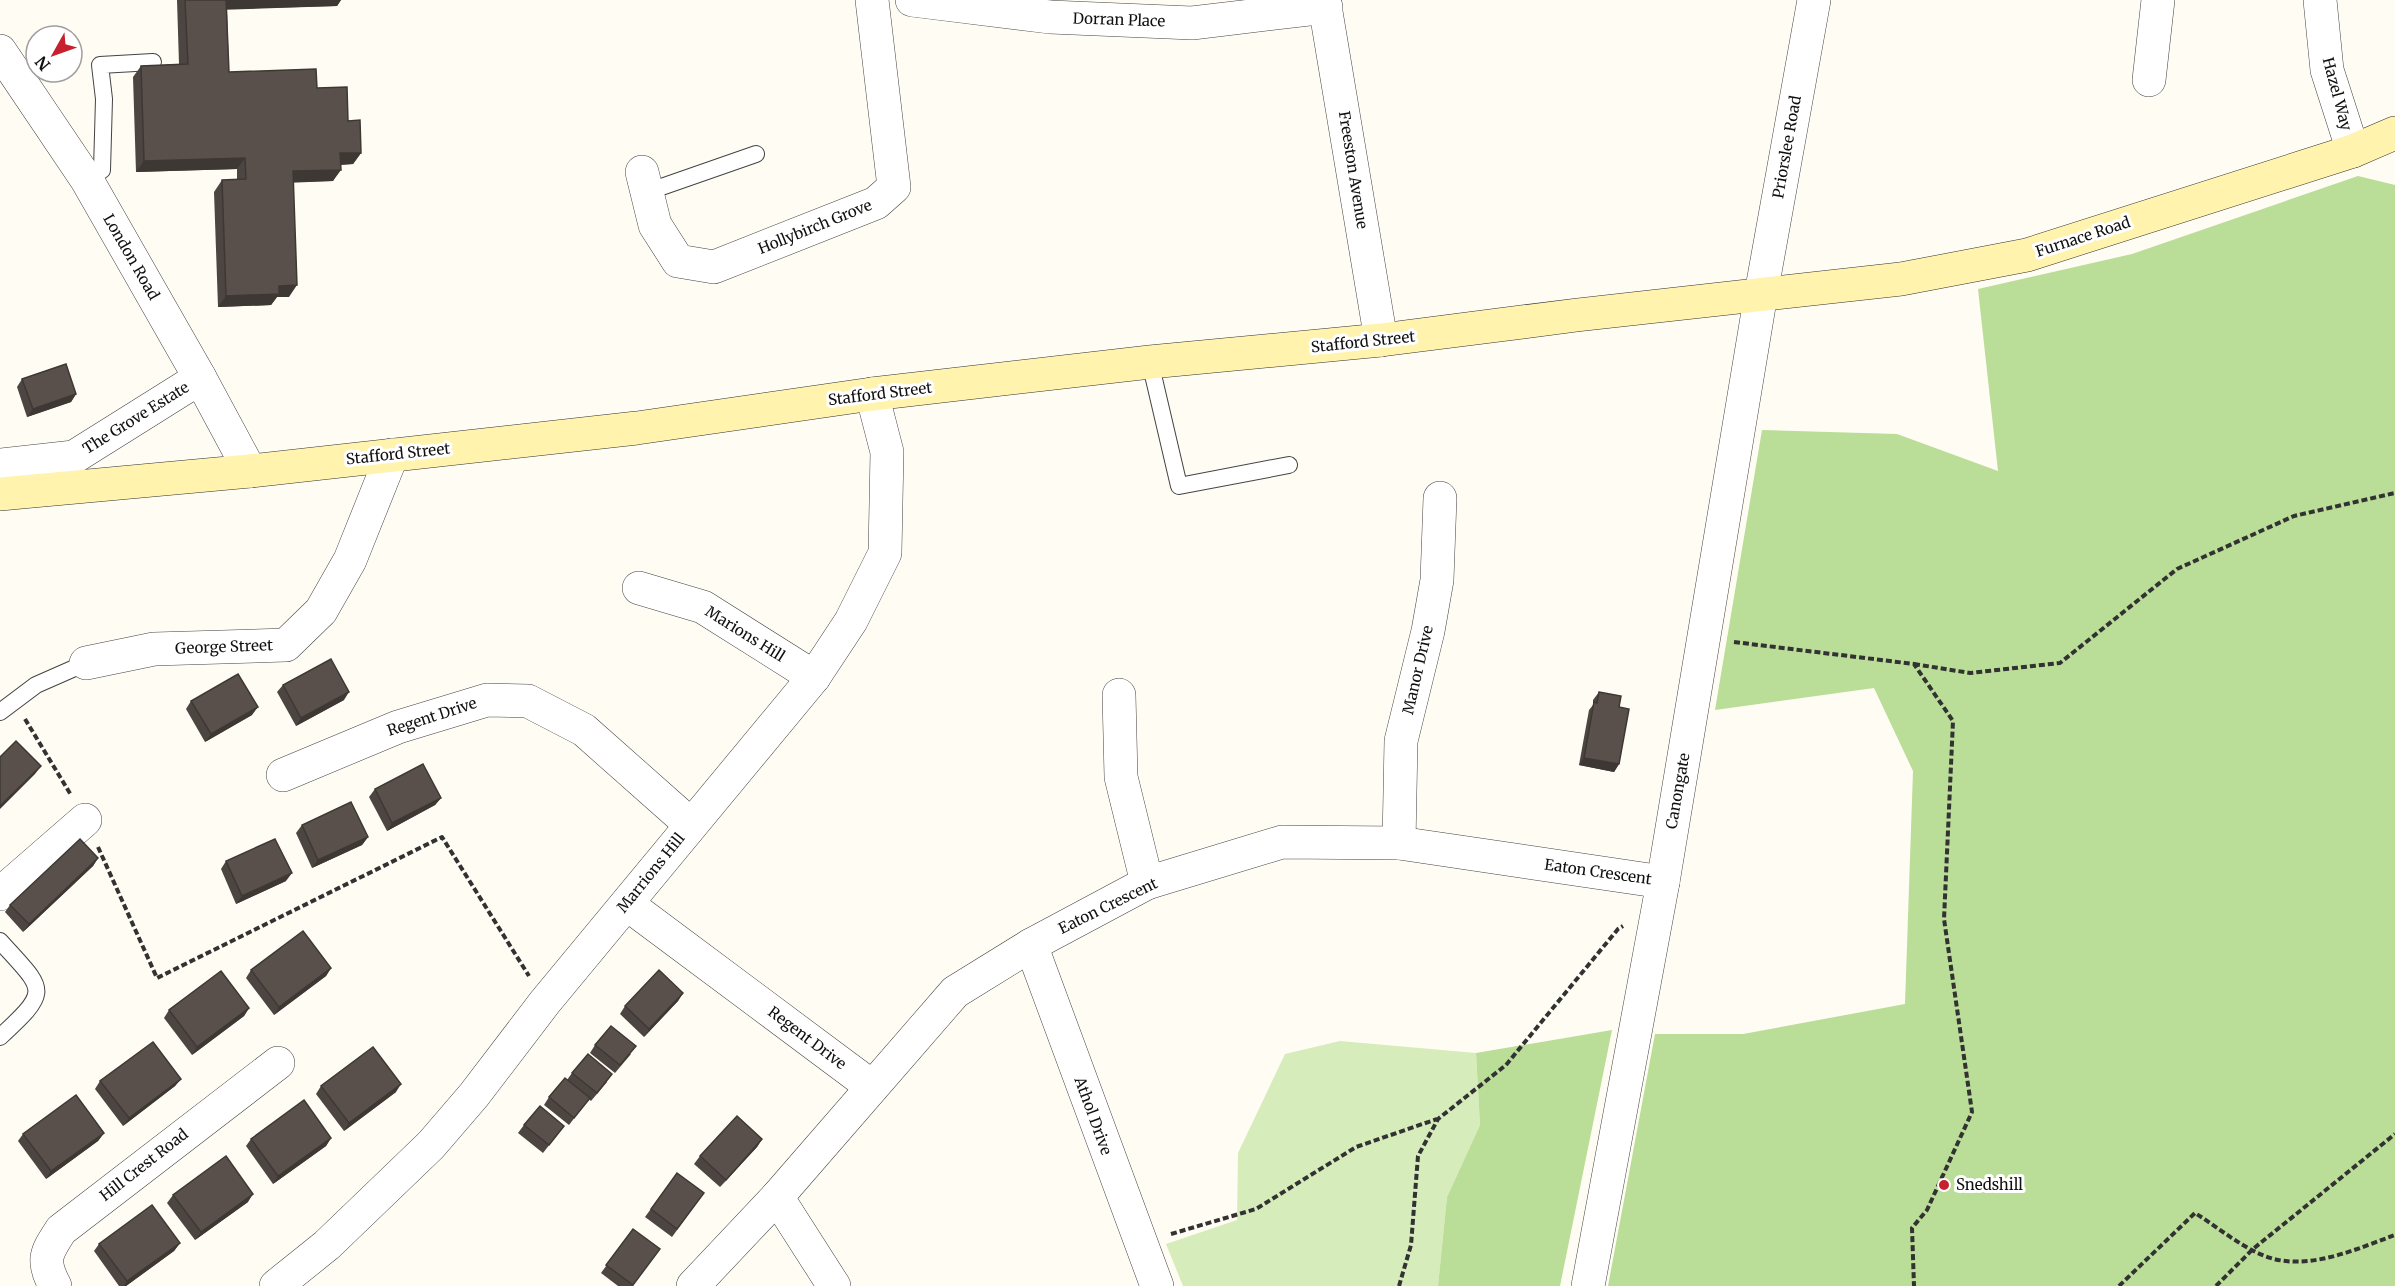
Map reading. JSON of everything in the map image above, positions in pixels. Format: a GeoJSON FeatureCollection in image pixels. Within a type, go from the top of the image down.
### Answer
{"type":"FeatureCollection","features":[{"type":"Feature","properties":{"kind":"street","name":"Hollybirch Grove"},"geometry":{"type":"LineString","coordinates":[[645,182],[655,225],[678,261],[714,267],[876,203],[894,187],[872,0]]}},
{"type":"Feature","properties":{"kind":"street","name":"Dorran Place"},"geometry":{"type":"LineString","coordinates":[[912,0],[1048,8],[1192,23],[1325,3]]}},
{"type":"Feature","properties":{"kind":"street","name":"Priorslee Road"},"geometry":{"type":"LineString","coordinates":[[1761,294],[1814,0]]}},
{"type":"Feature","properties":{"kind":"street"},"geometry":{"type":"LineString","coordinates":[[2149,80],[2158,0]]}},
{"type":"Feature","properties":{"kind":"street","name":"Hazel Way"},"geometry":{"type":"LineString","coordinates":[[2320,0],[2327,70],[2353,151]]}},
{"type":"Feature","properties":{"kind":"street","name":"Freeston Avenue"},"geometry":{"type":"LineString","coordinates":[[1325,3],[1381,340]]}},
{"type":"Feature","properties":{"kind":"street","name":"London Road"},"geometry":{"type":"LineString","coordinates":[[0,51],[11,80],[87,180],[200,378],[250,471]]}},
{"type":"Feature","properties":{"kind":"street","name":"Furnace Road"},"geometry":{"type":"LineString","coordinates":[[1761,294],[1901,279],[2027,255],[2353,151],[2395,133]]}},
{"type":"Feature","properties":{"kind":"street","name":"Stafford Street"},"geometry":{"type":"LineString","coordinates":[[0,494],[250,471],[637,429],[872,394],[1150,362],[1381,340],[1761,294]]}},
{"type":"Feature","properties":{"kind":"street","name":"Canongate"},"geometry":{"type":"LineString","coordinates":[[1588,1286],[1660,896],[1761,294]]}},
{"type":"Feature","properties":{"kind":"street","name":"The Grove Estate"},"geometry":{"type":"LineString","coordinates":[[0,465],[74,457],[200,378]]}},
{"type":"Feature","properties":{"kind":"street","name":"Marrions Hill"},"geometry":{"type":"LineString","coordinates":[[276,1286],[327,1245],[431,1145],[474,1095],[545,1002],[690,824],[814,677],[851,621],[885,553],[887,452],[872,394]]}},
{"type":"Feature","properties":{"kind":"street","name":"George Street"},"geometry":{"type":"LineString","coordinates":[[86,663],[154,649],[286,645],[321,611],[350,560],[392,455]]}},
{"type":"Feature","properties":{"kind":"street","name":"Manor Drive"},"geometry":{"type":"LineString","coordinates":[[1399,843],[1401,741],[1428,631],[1437,580],[1440,498]]}},
{"type":"Feature","properties":{"kind":"street","name":"Marions Hill"},"geometry":{"type":"LineString","coordinates":[[639,588],[703,607],[814,677]]}},
{"type":"Feature","properties":{"kind":"street"},"geometry":{"type":"LineString","coordinates":[[1119,695],[1121,777],[1147,884]]}},
{"type":"Feature","properties":{"kind":"street","name":"Regent Drive"},"geometry":{"type":"LineString","coordinates":[[283,775],[409,723],[487,700],[528,701],[584,730],[690,824]]}},
{"type":"Feature","properties":{"kind":"street"},"geometry":{"type":"LineString","coordinates":[[0,894],[85,820]]}},
{"type":"Feature","properties":{"kind":"street","name":"Eaton Crescent"},"geometry":{"type":"LineString","coordinates":[[693,1286],[777,1197],[955,992],[1031,945],[1147,884],[1282,842],[1399,843],[1660,896]]}},
{"type":"Feature","properties":{"kind":"street","name":"Regent Drive"},"geometry":{"type":"LineString","coordinates":[[627,904],[872,1086]]}},
{"type":"Feature","properties":{"kind":"street","name":"Athol Drive"},"geometry":{"type":"LineString","coordinates":[[1031,945],[1157,1286]]}},
{"type":"Feature","properties":{"kind":"street","name":"Hill Crest Road"},"geometry":{"type":"LineString","coordinates":[[55,1286],[48,1274],[46,1252],[61,1230],[278,1063]]}},
{"type":"Feature","properties":{"kind":"street"},"geometry":{"type":"LineString","coordinates":[[777,1197],[834,1286]]}},
{"type":"Feature","properties":{"kind":"lane"},"geometry":{"type":"LineString","coordinates":[[87,180],[102,170],[104,99],[100,65],[153,62]]}},
{"type":"Feature","properties":{"kind":"lane"},"geometry":{"type":"LineString","coordinates":[[645,182],[756,154]]}},
{"type":"Feature","properties":{"kind":"lane"},"geometry":{"type":"LineString","coordinates":[[1150,362],[1179,486],[1289,465]]}},
{"type":"Feature","properties":{"kind":"lane"},"geometry":{"type":"LineString","coordinates":[[0,712],[36,685],[86,663]]}},
{"type":"Feature","properties":{"kind":"lane"},"geometry":{"type":"LineString","coordinates":[[0,941],[32,976],[37,992],[36,1002],[0,1037]]}},
{"type":"Feature","properties":{"kind":"path"},"geometry":{"type":"LineString","coordinates":[[1704,639],[1914,664],[1970,673],[2060,663],[2177,569],[2294,516],[2395,493]]}},
{"type":"Feature","properties":{"kind":"path"},"geometry":{"type":"LineString","coordinates":[[1914,664],[1953,721],[1944,919],[1972,1112],[1927,1210],[1912,1228],[1914,1286]]}},
{"type":"Feature","properties":{"kind":"path"},"geometry":{"type":"LineString","coordinates":[[14,701],[85,820],[157,978],[442,837],[545,1002]]}},
{"type":"Feature","properties":{"kind":"path"},"geometry":{"type":"LineString","coordinates":[[1140,1243],[1256,1209],[1356,1147],[1438,1119],[1506,1065],[1618,929],[1660,896]]}},
{"type":"Feature","properties":{"kind":"path"},"geometry":{"type":"LineString","coordinates":[[1399,1286],[1411,1245],[1418,1156],[1438,1119]]}},
{"type":"Feature","properties":{"kind":"path"},"geometry":{"type":"LineString","coordinates":[[2217,1286],[2253,1250],[2395,1134]]}},
{"type":"Feature","properties":{"kind":"path"},"geometry":{"type":"LineString","coordinates":[[2119,1286],[2194,1213],[2253,1250],[2274,1259],[2297,1261],[2338,1255],[2395,1235]]}},
{"type":"Feature","properties":{"kind":"green space"},"geometry":{"type":"Polygon","coordinates":[[[2358,176],[2395,185],[2395,1286],[1608,1286],[1655,1034],[1743,1034],[1905,1004],[1913,771],[1874,688],[1715,710],[1762,430],[1897,434],[1998,471],[1978,289],[2132,254],[2358,176]]]}},
{"type":"Feature","properties":{"kind":"green space"},"geometry":{"type":"Polygon","coordinates":[[[1612,1030],[1560,1286],[1438,1286],[1447,1197],[1480,1125],[1476,1053],[1612,1030]]]}},
{"type":"Feature","properties":{"kind":"green space"},"geometry":{"type":"Polygon","coordinates":[[[1340,1041],[1476,1053],[1480,1125],[1447,1197],[1438,1286],[1183,1286],[1166,1244],[1237,1220],[1238,1153],[1285,1054],[1340,1041]]]}},
{"type":"Feature","properties":{"kind":"building"},"geometry":{"type":"Polygon","coordinates":[[[185,0],[226,0],[229,72],[316,69],[317,88],[347,87],[348,121],[360,120],[361,153],[340,153],[341,170],[293,171],[297,285],[279,286],[279,294],[226,296],[222,180],[246,179],[245,158],[144,161],[141,66],[188,64],[185,0]]]}},
{"type":"Feature","properties":{"kind":"building"},"geometry":{"type":"Polygon","coordinates":[[[66,364],[76,394],[33,409],[22,379],[66,364]]]}},
{"type":"Feature","properties":{"kind":"building"},"geometry":{"type":"Polygon","coordinates":[[[331,659],[349,692],[301,718],[283,685],[331,659]]]}},
{"type":"Feature","properties":{"kind":"building"},"geometry":{"type":"Polygon","coordinates":[[[238,674],[258,707],[211,734],[191,701],[238,674]]]}},
{"type":"Feature","properties":{"kind":"building"},"geometry":{"type":"Polygon","coordinates":[[[1599,692],[1621,696],[1619,707],[1629,709],[1619,764],[1584,758],[1594,702],[1597,703],[1599,692]]]}},
{"type":"Feature","properties":{"kind":"building"},"geometry":{"type":"Polygon","coordinates":[[[16,741],[41,766],[0,806],[0,757],[16,741]]]}},
{"type":"Feature","properties":{"kind":"building"},"geometry":{"type":"Polygon","coordinates":[[[423,764],[441,798],[392,823],[375,789],[423,764]]]}},
{"type":"Feature","properties":{"kind":"building"},"geometry":{"type":"Polygon","coordinates":[[[351,802],[368,837],[318,860],[302,825],[351,802]]]}},
{"type":"Feature","properties":{"kind":"building"},"geometry":{"type":"Polygon","coordinates":[[[80,839],[98,858],[29,924],[10,905],[80,839]]]}},
{"type":"Feature","properties":{"kind":"building"},"geometry":{"type":"Polygon","coordinates":[[[275,839],[292,873],[242,896],[226,861],[275,839]]]}},
{"type":"Feature","properties":{"kind":"building"},"geometry":{"type":"Polygon","coordinates":[[[303,931],[331,968],[279,1007],[251,970],[303,931]]]}},
{"type":"Feature","properties":{"kind":"building"},"geometry":{"type":"Polygon","coordinates":[[[659,970],[683,993],[649,1029],[625,1006],[659,970]]]}},
{"type":"Feature","properties":{"kind":"building"},"geometry":{"type":"Polygon","coordinates":[[[221,971],[249,1008],[197,1047],[169,1010],[221,971]]]}},
{"type":"Feature","properties":{"kind":"building"},"geometry":{"type":"Polygon","coordinates":[[[611,1026],[636,1046],[620,1065],[595,1045],[611,1026]]]}},
{"type":"Feature","properties":{"kind":"building"},"geometry":{"type":"Polygon","coordinates":[[[153,1042],[181,1079],[129,1118],[100,1081],[153,1042]]]}},
{"type":"Feature","properties":{"kind":"building"},"geometry":{"type":"Polygon","coordinates":[[[373,1047],[401,1084],[349,1123],[321,1086],[373,1047]]]}},
{"type":"Feature","properties":{"kind":"building"},"geometry":{"type":"Polygon","coordinates":[[[588,1054],[612,1074],[597,1093],[572,1073],[588,1054]]]}},
{"type":"Feature","properties":{"kind":"building"},"geometry":{"type":"Polygon","coordinates":[[[565,1078],[590,1098],[574,1118],[549,1097],[565,1078]]]}},
{"type":"Feature","properties":{"kind":"building"},"geometry":{"type":"Polygon","coordinates":[[[76,1095],[104,1133],[51,1171],[23,1134],[76,1095]]]}},
{"type":"Feature","properties":{"kind":"building"},"geometry":{"type":"Polygon","coordinates":[[[304,1100],[331,1138],[278,1176],[251,1139],[304,1100]]]}},
{"type":"Feature","properties":{"kind":"building"},"geometry":{"type":"Polygon","coordinates":[[[540,1106],[564,1126],[549,1145],[524,1125],[540,1106]]]}},
{"type":"Feature","properties":{"kind":"building"},"geometry":{"type":"Polygon","coordinates":[[[737,1116],[762,1139],[726,1180],[700,1156],[737,1116]]]}},
{"type":"Feature","properties":{"kind":"building"},"geometry":{"type":"Polygon","coordinates":[[[226,1156],[253,1194],[201,1232],[173,1195],[226,1156]]]}},
{"type":"Feature","properties":{"kind":"building"},"geometry":{"type":"Polygon","coordinates":[[[677,1173],[704,1193],[677,1229],[651,1209],[677,1173]]]}},
{"type":"Feature","properties":{"kind":"building"},"geometry":{"type":"Polygon","coordinates":[[[152,1205],[180,1243],[127,1281],[99,1244],[152,1205]]]}},
{"type":"Feature","properties":{"kind":"building"},"geometry":{"type":"Polygon","coordinates":[[[633,1229],[660,1249],[633,1285],[606,1265],[633,1229]]]}},
{"type":"Feature","properties":{"kind":"place","name":"Snedshill"},"geometry":{"type":"Point","coordinates":[1944,1185]}}]}
